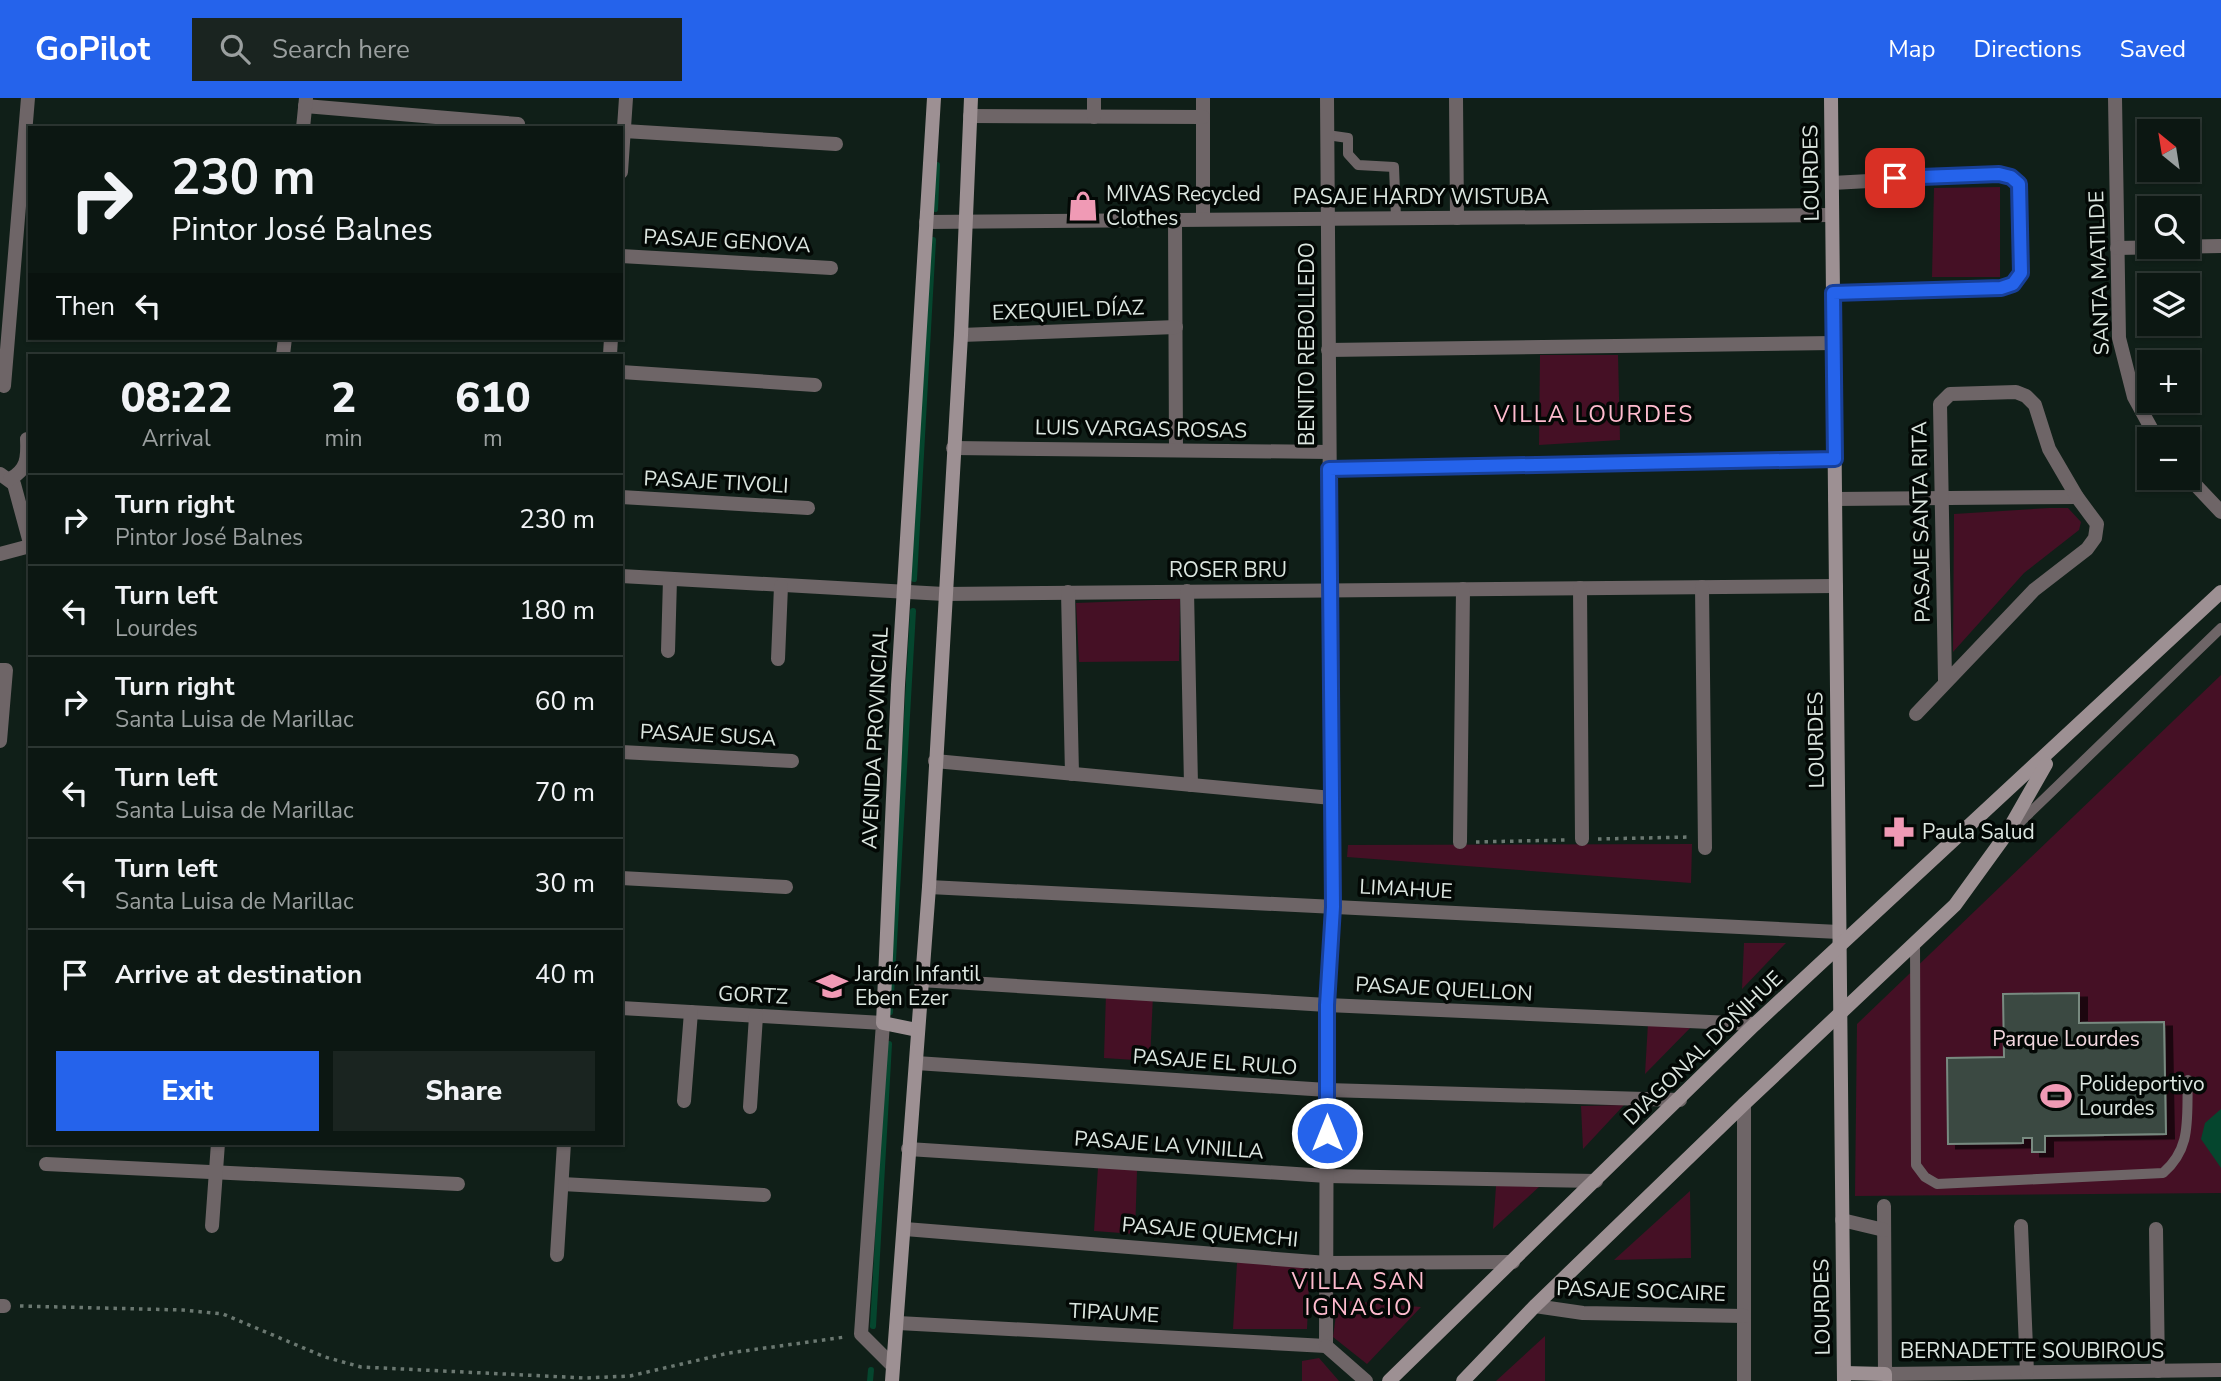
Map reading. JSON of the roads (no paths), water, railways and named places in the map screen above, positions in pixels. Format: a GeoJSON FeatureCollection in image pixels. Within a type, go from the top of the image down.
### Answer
{"type":"FeatureCollection","features":[{"type":"Feature","properties":{"kind":"street"},"geometry":{"type":"LineString","coordinates":[[4,386],[7,274],[28,98]]}},
{"type":"Feature","properties":{"kind":"street"},"geometry":{"type":"LineString","coordinates":[[623,145],[626,98]]}},
{"type":"Feature","properties":{"kind":"street","name":"AVENIDA PROVINCIAL"},"geometry":{"type":"LineString","coordinates":[[892,1373],[861,1334],[883,1023],[904,593],[934,98]]}},
{"type":"Feature","properties":{"kind":"street"},"geometry":{"type":"LineString","coordinates":[[892,1373],[898,1323],[920,980],[929,887],[961,335],[971,98]]}},
{"type":"Feature","properties":{"kind":"street"},"geometry":{"type":"LineString","coordinates":[[1094,98],[1094,117]]}},
{"type":"Feature","properties":{"kind":"street"},"geometry":{"type":"LineString","coordinates":[[1203,98],[1203,219]]}},
{"type":"Feature","properties":{"kind":"street","name":"BENITO REBOLLEDO"},"geometry":{"type":"LineString","coordinates":[[1326,1346],[1327,1005],[1333,907],[1327,98]]}},
{"type":"Feature","properties":{"kind":"street"},"geometry":{"type":"LineString","coordinates":[[1456,98],[1457,218]]}},
{"type":"Feature","properties":{"kind":"street","name":"LOURDES"},"geometry":{"type":"LineString","coordinates":[[1831,98],[1844,1377]]}},
{"type":"Feature","properties":{"kind":"street","name":"SANTA MATILDE"},"geometry":{"type":"LineString","coordinates":[[2115,98],[2118,310],[2122,360],[2134,397],[2150,427]]}},
{"type":"Feature","properties":{"kind":"street"},"geometry":{"type":"LineString","coordinates":[[303,126],[305,102],[518,124]]}},
{"type":"Feature","properties":{"kind":"street"},"geometry":{"type":"LineString","coordinates":[[970,116],[1203,117]]}},
{"type":"Feature","properties":{"kind":"street"},"geometry":{"type":"LineString","coordinates":[[624,131],[836,144]]}},
{"type":"Feature","properties":{"kind":"street"},"geometry":{"type":"LineString","coordinates":[[1832,183],[1999,174],[2011,177],[2019,184],[2021,273],[2013,284],[2001,288],[1833,293]]}},
{"type":"Feature","properties":{"kind":"street","name":"PASAJE HARDY WISTUBA"},"geometry":{"type":"LineString","coordinates":[[926,222],[1832,215]]}},
{"type":"Feature","properties":{"kind":"street"},"geometry":{"type":"LineString","coordinates":[[1175,220],[1176,450]]}},
{"type":"Feature","properties":{"kind":"street"},"geometry":{"type":"LineString","coordinates":[[2117,248],[2221,246]]}},
{"type":"Feature","properties":{"kind":"street","name":"PASAJE GENOVA"},"geometry":{"type":"LineString","coordinates":[[623,256],[831,268]]}},
{"type":"Feature","properties":{"kind":"street","name":"EXEQUIEL DÍAZ"},"geometry":{"type":"LineString","coordinates":[[961,335],[1176,327]]}},
{"type":"Feature","properties":{"kind":"street"},"geometry":{"type":"LineString","coordinates":[[1328,350],[1834,344]]}},
{"type":"Feature","properties":{"kind":"street"},"geometry":{"type":"LineString","coordinates":[[623,372],[815,384]]}},
{"type":"Feature","properties":{"kind":"street","name":"PASAJE SANTA RITA"},"geometry":{"type":"LineString","coordinates":[[1916,714],[1945,680],[2034,590],[2087,549],[2095,538],[2097,524],[2049,450],[2035,405],[2016,393],[1950,394],[1940,404],[1945,680]]}},
{"type":"Feature","properties":{"kind":"street"},"geometry":{"type":"LineString","coordinates":[[27,439],[26,465],[19,474],[5,476],[18,493],[28,536]]}},
{"type":"Feature","properties":{"kind":"street","name":"LUIS VARGAS ROSAS"},"geometry":{"type":"LineString","coordinates":[[953,447],[1329,452]]}},
{"type":"Feature","properties":{"kind":"street"},"geometry":{"type":"LineString","coordinates":[[1329,469],[1835,459]]}},
{"type":"Feature","properties":{"kind":"street"},"geometry":{"type":"LineString","coordinates":[[2200,490],[2221,512]]}},
{"type":"Feature","properties":{"kind":"street","name":"PASAJE TIVOLI"},"geometry":{"type":"LineString","coordinates":[[623,497],[808,508]]}},
{"type":"Feature","properties":{"kind":"street"},"geometry":{"type":"LineString","coordinates":[[1835,499],[2077,497]]}},
{"type":"Feature","properties":{"kind":"street"},"geometry":{"type":"LineString","coordinates":[[0,554],[28,546]]}},
{"type":"Feature","properties":{"kind":"street","name":"ROSER BRU"},"geometry":{"type":"LineString","coordinates":[[623,576],[944,594],[1836,586]]}},
{"type":"Feature","properties":{"kind":"street"},"geometry":{"type":"LineString","coordinates":[[668,651],[670,579]]}},
{"type":"Feature","properties":{"kind":"street"},"geometry":{"type":"LineString","coordinates":[[778,659],[781,586]]}},
{"type":"Feature","properties":{"kind":"street"},"geometry":{"type":"LineString","coordinates":[[1702,587],[1704,848]]}},
{"type":"Feature","properties":{"kind":"street"},"geometry":{"type":"LineString","coordinates":[[1580,588],[1581,839]]}},
{"type":"Feature","properties":{"kind":"street"},"geometry":{"type":"LineString","coordinates":[[1460,842],[1464,589]]}},
{"type":"Feature","properties":{"kind":"street"},"geometry":{"type":"LineString","coordinates":[[1187,591],[1191,785]]}},
{"type":"Feature","properties":{"kind":"street","name":"DIAGONAL DOÑIHUE"},"geometry":{"type":"LineString","coordinates":[[1389,1381],[1680,1100],[1839,939],[2053,751],[2221,592]]}},
{"type":"Feature","properties":{"kind":"street"},"geometry":{"type":"LineString","coordinates":[[1068,593],[1072,774]]}},
{"type":"Feature","properties":{"kind":"street"},"geometry":{"type":"LineString","coordinates":[[0,670],[6,670],[0,741]]}},
{"type":"Feature","properties":{"kind":"street","name":"DIAGONAL DOÑIHUE"},"geometry":{"type":"LineString","coordinates":[[1463,1381],[1535,1306],[1955,905],[2005,836],[2053,751]]}},
{"type":"Feature","properties":{"kind":"street","name":"PASAJE SUSA"},"geometry":{"type":"LineString","coordinates":[[623,752],[792,761]]}},
{"type":"Feature","properties":{"kind":"street"},"geometry":{"type":"LineString","coordinates":[[935,761],[1332,798]]}},
{"type":"Feature","properties":{"kind":"street"},"geometry":{"type":"LineString","coordinates":[[623,877],[786,887]]}},
{"type":"Feature","properties":{"kind":"street","name":"LIMAHUE"},"geometry":{"type":"LineString","coordinates":[[929,887],[1333,907],[1839,939]]}},
{"type":"Feature","properties":{"kind":"street","name":"PASAJE QUELLON"},"geometry":{"type":"LineString","coordinates":[[920,980],[1327,1005],[1755,1024]]}},
{"type":"Feature","properties":{"kind":"street","name":"GORTZ"},"geometry":{"type":"LineString","coordinates":[[623,1008],[883,1023]]}},
{"type":"Feature","properties":{"kind":"street"},"geometry":{"type":"LineString","coordinates":[[684,1101],[691,1012]]}},
{"type":"Feature","properties":{"kind":"street"},"geometry":{"type":"LineString","coordinates":[[750,1107],[756,1016]]}},
{"type":"Feature","properties":{"kind":"street"},"geometry":{"type":"LineString","coordinates":[[883,1023],[917,1030]]}},
{"type":"Feature","properties":{"kind":"street","name":"PASAJE EL RULO"},"geometry":{"type":"LineString","coordinates":[[916,1063],[1327,1090],[1680,1100]]}},
{"type":"Feature","properties":{"kind":"street"},"geometry":{"type":"LineString","coordinates":[[1744,1104],[1744,1381]]}},
{"type":"Feature","properties":{"kind":"street"},"geometry":{"type":"LineString","coordinates":[[212,1226],[218,1145]]}},
{"type":"Feature","properties":{"kind":"street"},"geometry":{"type":"LineString","coordinates":[[557,1255],[564,1145]]}},
{"type":"Feature","properties":{"kind":"street","name":"PASAJE LA VINILLA"},"geometry":{"type":"LineString","coordinates":[[908,1149],[1327,1176],[1596,1181]]}},
{"type":"Feature","properties":{"kind":"street"},"geometry":{"type":"LineString","coordinates":[[46,1164],[458,1185]]}},
{"type":"Feature","properties":{"kind":"street"},"geometry":{"type":"LineString","coordinates":[[562,1184],[764,1195]]}},
{"type":"Feature","properties":{"kind":"street"},"geometry":{"type":"LineString","coordinates":[[1884,1206],[1885,1377]]}},
{"type":"Feature","properties":{"kind":"street"},"geometry":{"type":"LineString","coordinates":[[1842,1220],[1884,1230]]}},
{"type":"Feature","properties":{"kind":"street"},"geometry":{"type":"LineString","coordinates":[[2021,1226],[2027,1372]]}},
{"type":"Feature","properties":{"kind":"street","name":"PASAJE QUEMCHI"},"geometry":{"type":"LineString","coordinates":[[905,1229],[1327,1263],[1513,1262]]}},
{"type":"Feature","properties":{"kind":"street"},"geometry":{"type":"LineString","coordinates":[[2151,1374],[2156,1229]]}},
{"type":"Feature","properties":{"kind":"street","name":"PASAJE SOCAIRE"},"geometry":{"type":"LineString","coordinates":[[1535,1306],[1583,1313],[1744,1316]]}},
{"type":"Feature","properties":{"kind":"street","name":"TIPAUME"},"geometry":{"type":"LineString","coordinates":[[898,1323],[1326,1346]]}},
{"type":"Feature","properties":{"kind":"street"},"geometry":{"type":"LineString","coordinates":[[1326,1346],[1366,1381]]}},
{"type":"Feature","properties":{"kind":"street","name":"BERNADETTE SOUBIROUS"},"geometry":{"type":"LineString","coordinates":[[1844,1377],[2027,1372],[2151,1374],[2221,1370]]}},
{"type":"Feature","properties":{"kind":"lane"},"geometry":{"type":"LineString","coordinates":[[1327,135],[1348,138],[1348,154],[1357,165],[1394,167],[1396,218]]}},
{"type":"Feature","properties":{"kind":"lane","name":"DIAGONAL DOÑIHUE"},"geometry":{"type":"LineString","coordinates":[[2005,836],[2221,628]]}},
{"type":"Feature","properties":{"kind":"lane"},"geometry":{"type":"LineString","coordinates":[[1915,944],[1916,1165],[1925,1177],[1937,1184],[2163,1173],[2176,1162],[2184,1148],[2188,1080]]}},
{"type":"Feature","properties":{"kind":"waterway"},"geometry":{"type":"LineString","coordinates":[[935,209],[937,165]]}},
{"type":"Feature","properties":{"kind":"waterway"},"geometry":{"type":"LineString","coordinates":[[914,579],[933,240]]}},
{"type":"Feature","properties":{"kind":"waterway"},"geometry":{"type":"LineString","coordinates":[[890,1012],[913,611]]}},
{"type":"Feature","properties":{"kind":"waterway"},"geometry":{"type":"LineString","coordinates":[[873,1326],[889,1044]]}},
{"type":"Feature","properties":{"kind":"waterway"},"geometry":{"type":"LineString","coordinates":[[870,1381],[871,1370]]}},
{"type":"Feature","properties":{"kind":"place","name":"MIVAS Recycled Clothes"},"geometry":{"type":"Point","coordinates":[1083,206]}},
{"type":"Feature","properties":{"kind":"place","name":"Paula Salud"},"geometry":{"type":"Point","coordinates":[1899,832]}},
{"type":"Feature","properties":{"kind":"place","name":"Jardín Infantil Eben Ezer"},"geometry":{"type":"Point","coordinates":[832,986]}},
{"type":"Feature","properties":{"kind":"place","name":"Polideportivo Lourdes"},"geometry":{"type":"Point","coordinates":[2056,1096]}},
{"type":"Feature","properties":{"kind":"district","name":"VILLA LOURDES"},"geometry":{"type":"Point","coordinates":[1594,414]}},
{"type":"Feature","properties":{"kind":"district","name":"VILLA SAN IGNACIO"},"geometry":{"type":"Point","coordinates":[1359,1294]}},
{"type":"Feature","properties":{"kind":"park label","name":"Parque Lourdes"},"geometry":{"type":"Point","coordinates":[2066,1039]}}]}
